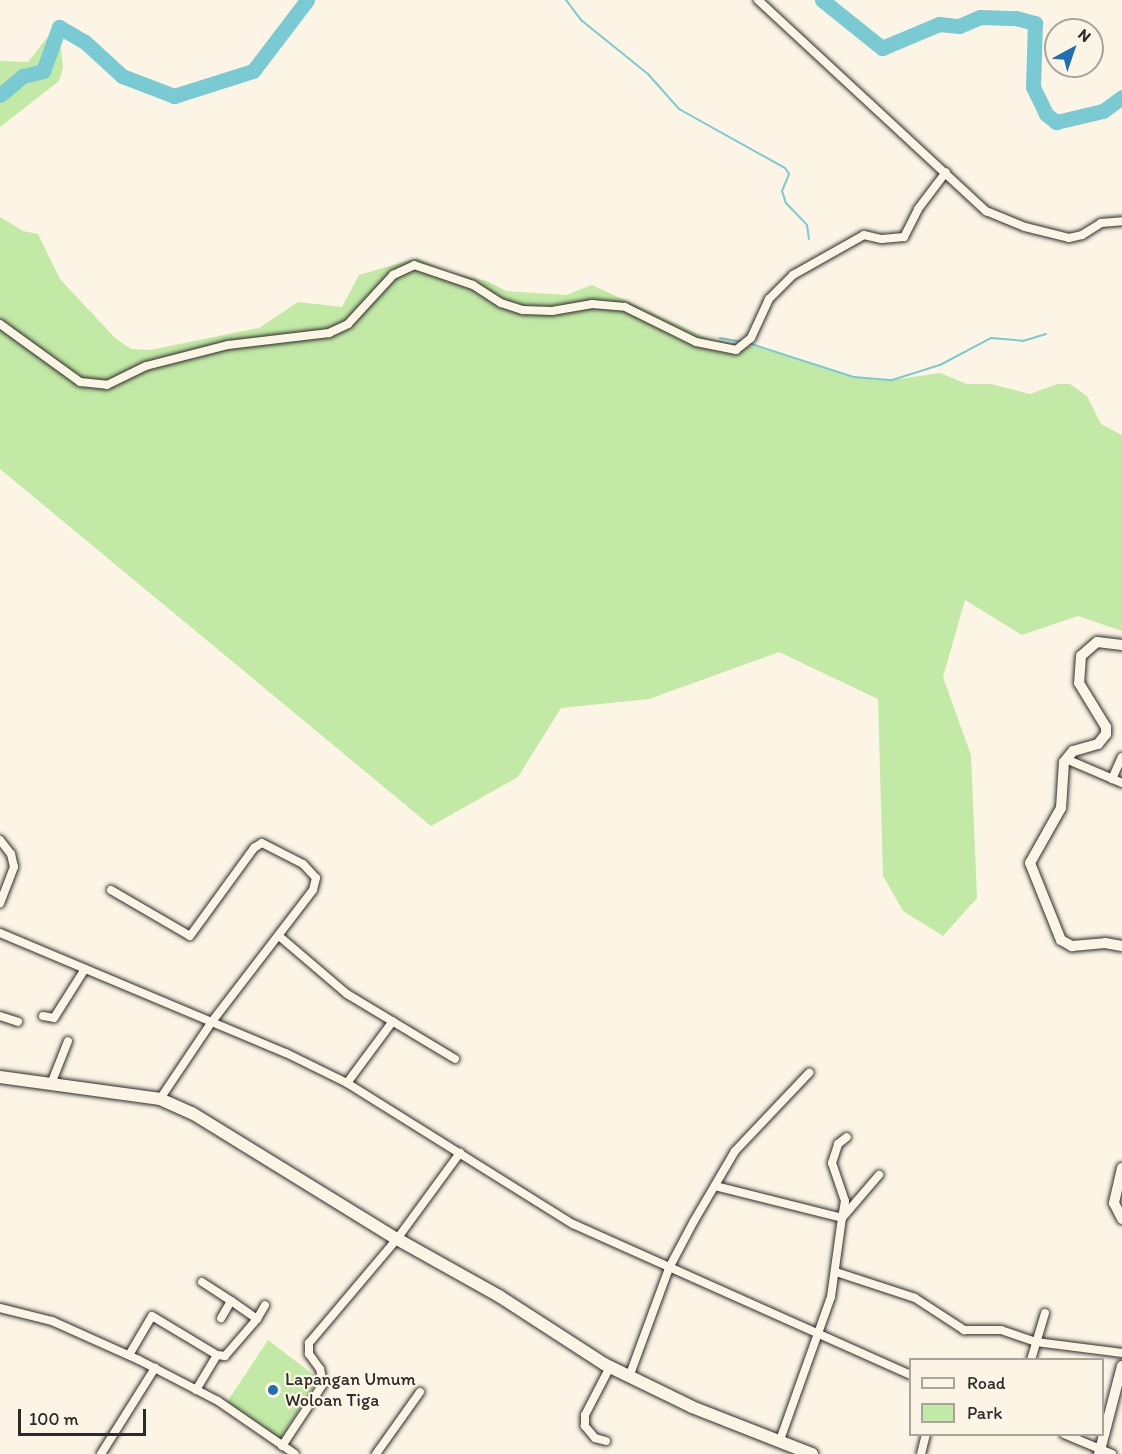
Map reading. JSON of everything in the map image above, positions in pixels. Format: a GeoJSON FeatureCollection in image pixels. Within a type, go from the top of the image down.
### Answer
{"type":"FeatureCollection","features":[{"type":"Feature","properties":{"kind":"main road"},"geometry":{"type":"LineString","coordinates":[[0,1077],[160,1099],[192,1113],[397,1239],[499,1296],[610,1367],[812,1454]]}},
{"type":"Feature","properties":{"kind":"street"},"geometry":{"type":"LineString","coordinates":[[758,0],[888,123],[946,172],[986,211],[1025,227],[1069,238],[1101,223],[1122,221]]}},
{"type":"Feature","properties":{"kind":"street"},"geometry":{"type":"LineString","coordinates":[[0,324],[80,382],[107,385],[146,366],[228,345],[330,333],[348,324],[393,275],[414,265],[473,285],[501,303],[523,310],[552,311],[592,303],[625,307],[696,342],[736,350],[751,338],[769,299],[793,275],[864,235],[904,237],[918,209],[946,172]]}},
{"type":"Feature","properties":{"kind":"street"},"geometry":{"type":"LineString","coordinates":[[1122,645],[1097,642],[1081,656],[1079,683],[1106,727],[1106,734],[1098,744],[1078,749],[1066,759],[1061,808],[1032,856],[1031,871],[1061,940],[1072,946],[1105,943],[1122,946]]}},
{"type":"Feature","properties":{"kind":"street"},"geometry":{"type":"LineString","coordinates":[[1112,779],[1122,757]]}},
{"type":"Feature","properties":{"kind":"street"},"geometry":{"type":"LineString","coordinates":[[1066,759],[1122,783]]}},
{"type":"Feature","properties":{"kind":"street"},"geometry":{"type":"LineString","coordinates":[[0,840],[11,854],[14,867],[0,903]]}},
{"type":"Feature","properties":{"kind":"street"},"geometry":{"type":"LineString","coordinates":[[111,890],[190,936],[254,848],[270,843],[303,864],[316,878],[313,890],[211,1023],[160,1099]]}},
{"type":"Feature","properties":{"kind":"street"},"geometry":{"type":"LineString","coordinates":[[0,933],[286,1053],[346,1083],[573,1224],[909,1375]]}},
{"type":"Feature","properties":{"kind":"street"},"geometry":{"type":"LineString","coordinates":[[279,936],[347,994],[455,1059]]}},
{"type":"Feature","properties":{"kind":"street"},"geometry":{"type":"LineString","coordinates":[[43,1016],[54,1018],[85,969]]}},
{"type":"Feature","properties":{"kind":"street"},"geometry":{"type":"LineString","coordinates":[[0,1016],[18,1022]]}},
{"type":"Feature","properties":{"kind":"street"},"geometry":{"type":"LineString","coordinates":[[346,1083],[393,1021]]}},
{"type":"Feature","properties":{"kind":"street"},"geometry":{"type":"LineString","coordinates":[[51,1084],[68,1041]]}},
{"type":"Feature","properties":{"kind":"street"},"geometry":{"type":"LineString","coordinates":[[629,1377],[669,1268],[735,1151],[809,1073]]}},
{"type":"Feature","properties":{"kind":"street"},"geometry":{"type":"LineString","coordinates":[[780,1440],[819,1334],[836,1272],[845,1201],[832,1163],[838,1144],[848,1137]]}},
{"type":"Feature","properties":{"kind":"street"},"geometry":{"type":"LineString","coordinates":[[282,1446],[323,1384],[320,1369],[309,1354],[309,1343],[397,1239],[460,1153]]}},
{"type":"Feature","properties":{"kind":"street"},"geometry":{"type":"LineString","coordinates":[[1122,1168],[1114,1203],[1122,1219]]}},
{"type":"Feature","properties":{"kind":"street"},"geometry":{"type":"LineString","coordinates":[[842,1218],[879,1175]]}},
{"type":"Feature","properties":{"kind":"street"},"geometry":{"type":"LineString","coordinates":[[715,1186],[842,1218]]}},
{"type":"Feature","properties":{"kind":"street"},"geometry":{"type":"LineString","coordinates":[[836,1272],[915,1298],[958,1327],[1001,1330],[1036,1342],[1122,1353]]}},
{"type":"Feature","properties":{"kind":"street"},"geometry":{"type":"LineString","coordinates":[[202,1282],[257,1319]]}},
{"type":"Feature","properties":{"kind":"street"},"geometry":{"type":"LineString","coordinates":[[221,1318],[231,1301]]}},
{"type":"Feature","properties":{"kind":"street"},"geometry":{"type":"LineString","coordinates":[[196,1390],[217,1355],[231,1351],[257,1319],[265,1305]]}},
{"type":"Feature","properties":{"kind":"street"},"geometry":{"type":"LineString","coordinates":[[0,1308],[52,1321],[129,1355],[196,1390],[295,1454]]}},
{"type":"Feature","properties":{"kind":"street"},"geometry":{"type":"LineString","coordinates":[[1031,1358],[1045,1313]]}},
{"type":"Feature","properties":{"kind":"street"},"geometry":{"type":"LineString","coordinates":[[129,1355],[152,1316],[217,1355]]}},
{"type":"Feature","properties":{"kind":"street"},"geometry":{"type":"LineString","coordinates":[[1104,1436],[1122,1366]]}},
{"type":"Feature","properties":{"kind":"street"},"geometry":{"type":"LineString","coordinates":[[606,1441],[595,1438],[585,1426],[585,1415],[610,1367]]}},
{"type":"Feature","properties":{"kind":"street"},"geometry":{"type":"LineString","coordinates":[[102,1454],[155,1368]]}},
{"type":"Feature","properties":{"kind":"street"},"geometry":{"type":"LineString","coordinates":[[376,1454],[420,1392]]}},
{"type":"Feature","properties":{"kind":"street"},"geometry":{"type":"LineString","coordinates":[[921,1454],[926,1436]]}},
{"type":"Feature","properties":{"kind":"street"},"geometry":{"type":"LineString","coordinates":[[1068,1436],[1112,1454]]}},
{"type":"Feature","properties":{"kind":"street"},"geometry":{"type":"LineString","coordinates":[[1100,1451],[1104,1436]]}},
{"type":"Feature","properties":{"kind":"green space"},"geometry":{"type":"Polygon","coordinates":[[[50,34],[61,47],[63,68],[59,81],[0,127],[0,61],[28,62],[50,34]]]}},
{"type":"Feature","properties":{"kind":"green space"},"geometry":{"type":"Polygon","coordinates":[[[0,217],[23,231],[38,234],[60,279],[115,338],[131,349],[150,350],[259,328],[298,302],[342,307],[359,275],[417,258],[447,272],[487,281],[506,291],[566,295],[592,285],[709,339],[773,350],[854,377],[892,380],[940,373],[967,384],[991,384],[1030,394],[1057,384],[1070,384],[1087,396],[1101,424],[1122,435],[1122,631],[1078,616],[1022,635],[965,600],[943,677],[971,755],[977,898],[943,936],[903,911],[883,876],[878,699],[779,652],[649,699],[561,708],[518,777],[431,826],[0,469],[0,217]]]}},
{"type":"Feature","properties":{"kind":"green space","name":"Lapangan Umum Woloan Tiga"},"geometry":{"type":"Polygon","coordinates":[[[268,1340],[319,1379],[280,1439],[227,1402],[268,1340]]]}},
{"type":"Feature","properties":{"kind":"waterway"},"geometry":{"type":"LineString","coordinates":[[0,95],[23,76],[43,71],[59,27],[85,42],[122,76],[174,96],[253,71],[307,0]]}},
{"type":"Feature","properties":{"kind":"waterway"},"geometry":{"type":"LineString","coordinates":[[566,0],[581,20],[648,74],[679,109],[785,168],[789,174],[782,191],[786,203],[807,225],[809,239]]}},
{"type":"Feature","properties":{"kind":"waterway"},"geometry":{"type":"LineString","coordinates":[[822,0],[882,48],[939,24],[959,26],[980,17],[1016,18],[1035,23],[1033,87],[1046,114],[1056,122],[1103,111],[1122,97]]}},
{"type":"Feature","properties":{"kind":"waterway"},"geometry":{"type":"LineString","coordinates":[[748,343],[854,377],[892,380],[940,365],[991,338],[1023,341],[1046,334]]}},
{"type":"Feature","properties":{"kind":"waterway"},"geometry":{"type":"LineString","coordinates":[[720,338],[742,342]]}},
{"type":"Feature","properties":{"kind":"place","name":"Lapangan Umum Woloan Tiga"},"geometry":{"type":"Point","coordinates":[273,1390]}}]}
